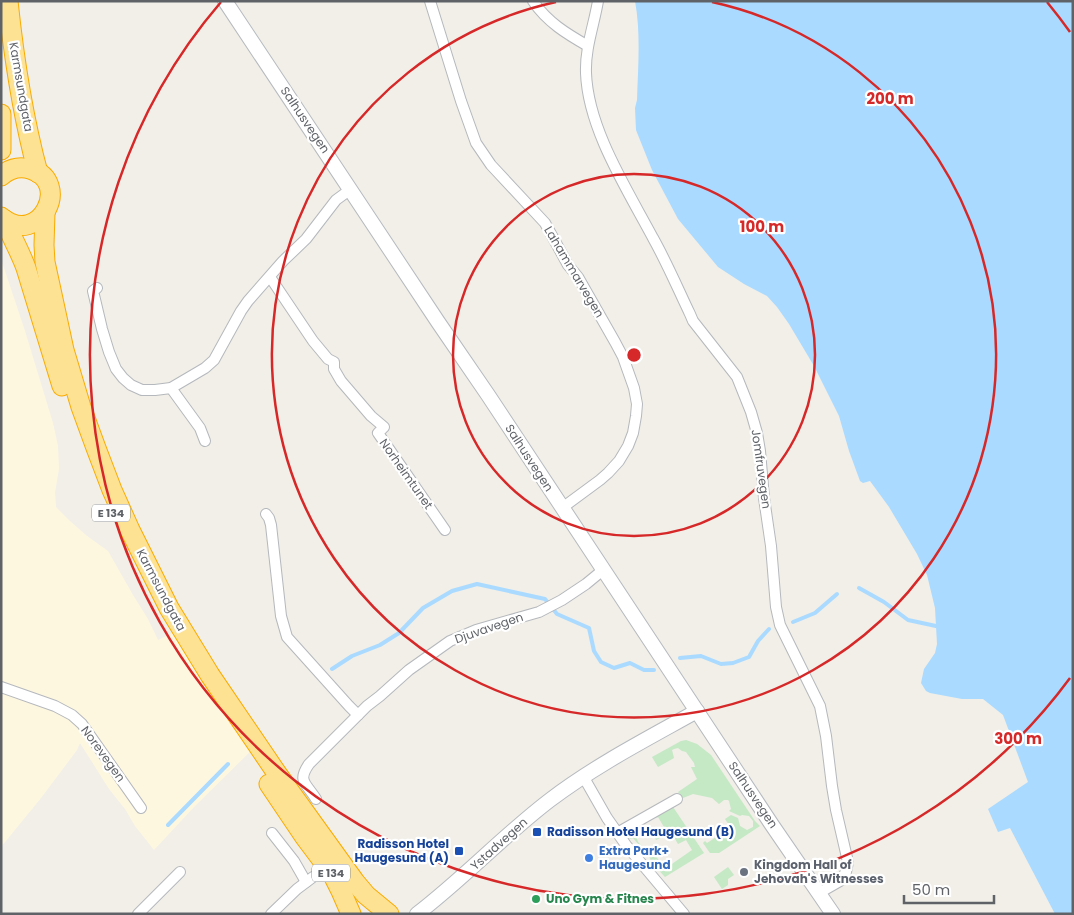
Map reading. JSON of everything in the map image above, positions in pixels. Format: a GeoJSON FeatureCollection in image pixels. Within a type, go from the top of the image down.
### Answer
{"type":"FeatureCollection","features":[{"type":"Feature","properties":{"kind":"highway","name":"Karmsundgata"},"geometry":{"type":"LineString","coordinates":[[8,1],[16,68],[38,173]]}},
{"type":"Feature","properties":{"kind":"highway","name":"Karmsundgata"},"geometry":{"type":"LineString","coordinates":[[1,114],[1,150]]}},
{"type":"Feature","properties":{"kind":"highway"},"geometry":{"type":"LineString","coordinates":[[1,176],[16,168],[28,168],[38,173]]}},
{"type":"Feature","properties":{"kind":"highway","name":"E 134"},"geometry":{"type":"LineString","coordinates":[[3,220],[18,225],[26,225],[37,221],[45,213],[50,202],[49,189],[47,183],[38,173]]}},
{"type":"Feature","properties":{"kind":"highway","name":"Karmsundgata"},"geometry":{"type":"LineString","coordinates":[[45,213],[45,262],[64,350],[93,440],[130,530],[169,608],[210,675],[355,882],[366,895],[389,914]]}},
{"type":"Feature","properties":{"kind":"highway","name":"Karmsundgata"},"geometry":{"type":"LineString","coordinates":[[3,220],[23,259],[57,372],[84,448],[98,484],[121,533],[166,620],[271,786],[334,877],[350,914]]}},
{"type":"Feature","properties":{"kind":"main road","name":"Salhusvegen"},"geometry":{"type":"LineString","coordinates":[[225,1],[833,914]]}},
{"type":"Feature","properties":{"kind":"main road","name":"Ystadvegen"},"geometry":{"type":"LineString","coordinates":[[417,914],[468,872],[513,829],[582,776],[697,711]]}},
{"type":"Feature","properties":{"kind":"street","name":"Lahammarvegen"},"geometry":{"type":"LineString","coordinates":[[430,1],[460,101],[476,142],[491,165],[545,223],[623,356],[634,388],[637,404],[633,433],[619,461],[600,480],[562,508]]}},
{"type":"Feature","properties":{"kind":"street"},"geometry":{"type":"LineString","coordinates":[[533,1],[544,16],[557,27],[588,46]]}},
{"type":"Feature","properties":{"kind":"street","name":"Jomfruvegen"},"geometry":{"type":"LineString","coordinates":[[598,1],[588,46],[586,71],[586,84],[592,112],[615,167],[659,248],[690,314],[699,329],[737,377],[757,433],[771,546],[776,607],[780,625],[820,706],[836,810],[848,862],[846,872],[840,881],[819,893]]}},
{"type":"Feature","properties":{"kind":"street"},"geometry":{"type":"LineString","coordinates":[[97,288],[93,291],[96,307],[116,369],[127,382],[142,390],[171,388],[205,368],[214,360],[241,311],[283,261],[306,239],[336,200],[351,189]]}},
{"type":"Feature","properties":{"kind":"street","name":"Norheimtunet"},"geometry":{"type":"LineString","coordinates":[[270,277],[318,349],[334,362],[334,370],[341,381],[371,416],[384,427],[378,433],[445,530]]}},
{"type":"Feature","properties":{"kind":"street"},"geometry":{"type":"LineString","coordinates":[[171,388],[200,428],[205,441]]}},
{"type":"Feature","properties":{"kind":"street"},"geometry":{"type":"LineString","coordinates":[[266,514],[271,526],[281,616],[287,637],[358,715]]}},
{"type":"Feature","properties":{"kind":"street","name":"Djuvavegen"},"geometry":{"type":"LineString","coordinates":[[316,799],[303,780],[303,772],[314,758],[367,706],[409,670],[450,641],[476,630],[539,612],[562,600],[603,570]]}},
{"type":"Feature","properties":{"kind":"street","name":"Norevegen"},"geometry":{"type":"LineString","coordinates":[[1,687],[56,706],[72,714],[82,724],[141,808]]}},
{"type":"Feature","properties":{"kind":"street"},"geometry":{"type":"LineString","coordinates":[[582,776],[617,833],[684,914]]}},
{"type":"Feature","properties":{"kind":"street"},"geometry":{"type":"LineString","coordinates":[[617,833],[677,799]]}},
{"type":"Feature","properties":{"kind":"street"},"geometry":{"type":"LineString","coordinates":[[271,914],[310,879],[272,834]]}},
{"type":"Feature","properties":{"kind":"street"},"geometry":{"type":"LineString","coordinates":[[138,914],[180,872]]}},
{"type":"Feature","properties":{"kind":"shaded area"},"geometry":{"type":"Polygon","coordinates":[[[1,259],[53,423],[58,446],[59,469],[55,492],[56,507],[87,536],[108,551],[148,619],[158,640],[183,628],[263,739],[194,807],[154,850],[109,789],[80,743],[77,750],[41,798],[1,847],[1,259]]]}},
{"type":"Feature","properties":{"kind":"green space"},"geometry":{"type":"Polygon","coordinates":[[[686,740],[697,744],[711,755],[760,826],[719,853],[710,853],[703,843],[705,841],[707,843],[727,830],[729,825],[725,819],[731,815],[738,818],[740,826],[747,830],[753,827],[753,821],[749,816],[740,816],[729,811],[731,809],[728,800],[724,800],[719,804],[712,798],[693,794],[683,798],[678,792],[697,779],[691,767],[695,767],[694,763],[686,752],[678,748],[672,750],[674,758],[658,767],[652,757],[686,740]]]}},
{"type":"Feature","properties":{"kind":"green space"},"geometry":{"type":"Polygon","coordinates":[[[673,807],[704,853],[665,877],[633,838],[630,839],[627,835],[630,833],[636,836],[638,842],[643,847],[648,846],[662,865],[669,866],[692,850],[686,840],[678,844],[671,832],[656,840],[653,834],[664,827],[656,816],[673,807]]]}},
{"type":"Feature","properties":{"kind":"green space"},"geometry":{"type":"Polygon","coordinates":[[[728,867],[734,875],[728,879],[728,885],[722,889],[714,877],[728,867]]]}},
{"type":"Feature","properties":{"kind":"water"},"geometry":{"type":"Polygon","coordinates":[[[635,1],[1073,1],[1073,914],[1055,914],[1010,828],[998,832],[988,809],[1028,782],[1003,715],[983,699],[962,699],[930,693],[926,691],[921,683],[924,669],[935,653],[937,644],[935,608],[927,575],[917,554],[889,507],[870,481],[863,483],[860,481],[839,416],[814,366],[789,324],[767,296],[718,267],[678,219],[652,170],[636,130],[635,108],[637,100],[639,38],[635,1]]]}},
{"type":"Feature","properties":{"kind":"waterway"},"geometry":{"type":"LineString","coordinates":[[332,669],[352,656],[380,645],[399,633],[423,608],[452,591],[477,584],[545,599],[557,614],[589,628],[594,651],[601,662],[614,668],[630,663],[644,670],[654,670]]}},
{"type":"Feature","properties":{"kind":"waterway"},"geometry":{"type":"LineString","coordinates":[[859,588],[884,602],[908,620],[936,626]]}},
{"type":"Feature","properties":{"kind":"waterway"},"geometry":{"type":"LineString","coordinates":[[793,622],[815,613],[837,594]]}},
{"type":"Feature","properties":{"kind":"waterway"},"geometry":{"type":"LineString","coordinates":[[680,658],[701,656],[721,664],[733,663],[749,657],[758,641],[769,629]]}},
{"type":"Feature","properties":{"kind":"waterway"},"geometry":{"type":"LineString","coordinates":[[168,825],[228,764]]}},
{"type":"Feature","properties":{"kind":"place","name":"Radisson Hotel Haugesund (B)"},"geometry":{"type":"Point","coordinates":[537,832]}},
{"type":"Feature","properties":{"kind":"place","name":"Radisson Hotel Haugesund (A)"},"geometry":{"type":"Point","coordinates":[459,851]}},
{"type":"Feature","properties":{"kind":"place","name":"Extra Park+ Haugesund"},"geometry":{"type":"Point","coordinates":[589,858]}},
{"type":"Feature","properties":{"kind":"place","name":"Kingdom Hall of Jehovah's Witnesses"},"geometry":{"type":"Point","coordinates":[744,872]}},
{"type":"Feature","properties":{"kind":"place","name":"Uno Gym & Fitnes"},"geometry":{"type":"Point","coordinates":[536,899]}}]}
